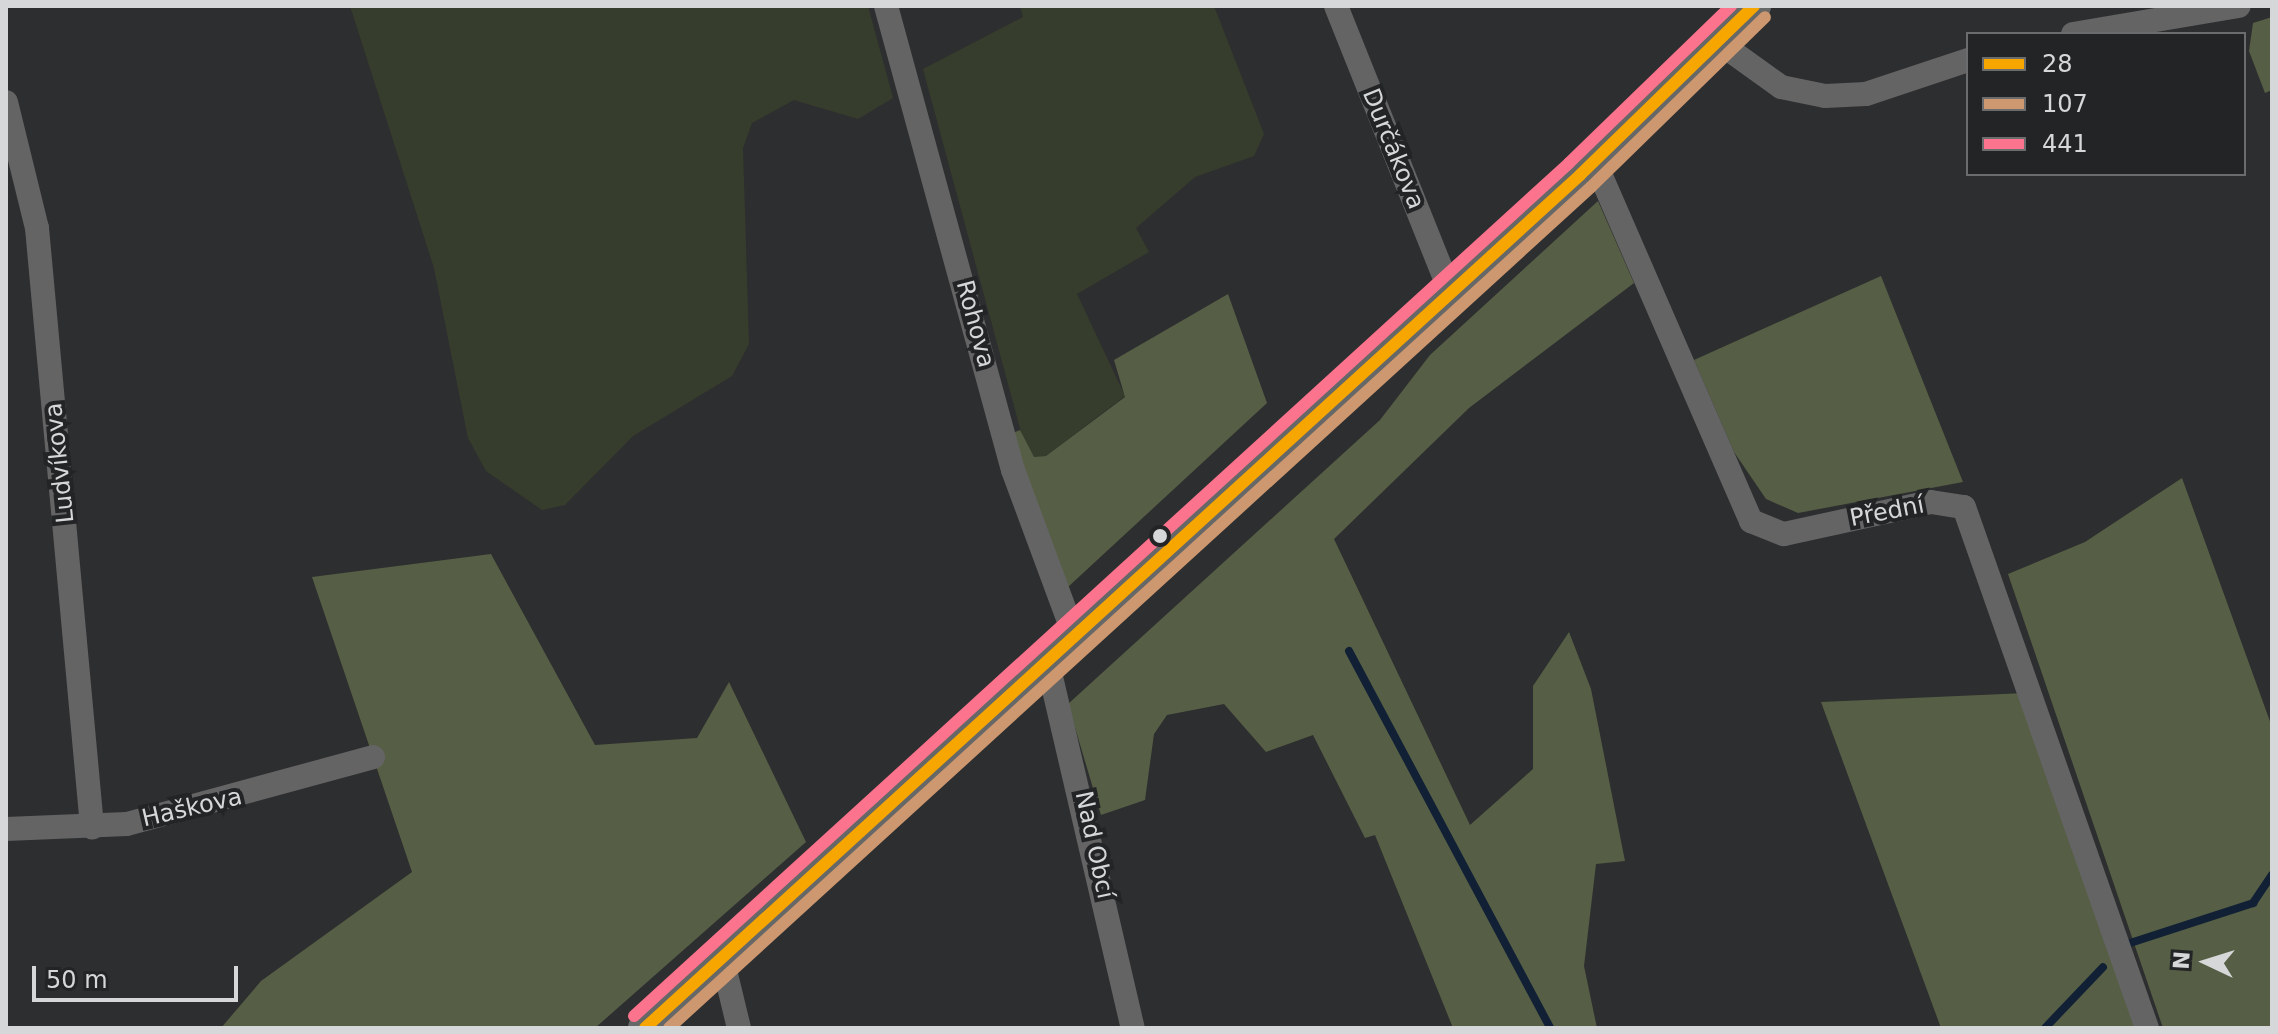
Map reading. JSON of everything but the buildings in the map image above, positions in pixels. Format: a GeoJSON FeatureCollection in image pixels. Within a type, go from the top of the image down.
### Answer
{"type":"FeatureCollection","features":[{"type":"Feature","properties":{"kind":"main road"},"geometry":{"type":"LineString","coordinates":[[645,1028],[723,962],[1048,664],[1594,160],[1754,6]]}},
{"type":"Feature","properties":{"kind":"street","name":"Rohova"},"geometry":{"type":"LineString","coordinates":[[886,6],[1023,499],[1075,638]]}},
{"type":"Feature","properties":{"kind":"street","name":"Durčákova"},"geometry":{"type":"LineString","coordinates":[[1336,6],[1450,291]]}},
{"type":"Feature","properties":{"kind":"street"},"geometry":{"type":"LineString","coordinates":[[2085,32],[2239,6]]}},
{"type":"Feature","properties":{"kind":"street"},"geometry":{"type":"LineString","coordinates":[[1717,41],[1781,87],[1825,96],[1866,94],[1966,61]]}},
{"type":"Feature","properties":{"kind":"street","name":"Ludvíkova"},"geometry":{"type":"LineString","coordinates":[[6,102],[37,228],[92,827]]}},
{"type":"Feature","properties":{"kind":"street","name":"Přední"},"geometry":{"type":"LineString","coordinates":[[1594,160],[1751,521],[1784,534],[1931,502],[1964,507],[2147,1028]]}},
{"type":"Feature","properties":{"kind":"street","name":"Nad Obcí"},"geometry":{"type":"LineString","coordinates":[[1048,664],[1133,1028]]}},
{"type":"Feature","properties":{"kind":"street","name":"Haškova"},"geometry":{"type":"LineString","coordinates":[[6,829],[92,827],[271,789],[373,757]]}},
{"type":"Feature","properties":{"kind":"street"},"geometry":{"type":"LineString","coordinates":[[723,962],[739,1028]]}},
{"type":"Feature","properties":{"kind":"green space"},"geometry":{"type":"Polygon","coordinates":[[[350,6],[868,6],[893,98],[858,119],[794,100],[752,123],[743,148],[749,344],[732,376],[633,436],[565,505],[542,510],[486,471],[468,438],[434,268],[350,6]]]}},
{"type":"Feature","properties":{"kind":"green space"},"geometry":{"type":"Polygon","coordinates":[[[1020,6],[1214,6],[1264,134],[1254,156],[1195,177],[1136,228],[1149,252],[1077,294],[1125,396],[1046,456],[1034,457],[1024,443],[923,69],[1023,17],[1020,6]]]}},
{"type":"Feature","properties":{"kind":"green space"},"geometry":{"type":"Polygon","coordinates":[[[2272,17],[2272,90],[2265,93],[2249,51],[2253,23],[2272,17]]]}},
{"type":"Feature","properties":{"kind":"green space"},"geometry":{"type":"Polygon","coordinates":[[[1598,201],[1634,283],[1469,408],[1334,539],[1470,825],[1533,769],[1533,686],[1569,632],[1591,689],[1625,861],[1596,864],[1584,966],[1597,1028],[1453,1028],[1375,835],[1365,838],[1313,735],[1266,752],[1224,704],[1167,715],[1154,734],[1145,800],[1101,815],[1068,704],[1380,420],[1430,355],[1598,201]]]}},
{"type":"Feature","properties":{"kind":"green space"},"geometry":{"type":"Polygon","coordinates":[[[1881,276],[1963,482],[1798,513],[1766,499],[1734,452],[1694,360],[1881,276]]]}},
{"type":"Feature","properties":{"kind":"green space"},"geometry":{"type":"Polygon","coordinates":[[[1228,294],[1267,403],[1068,587],[1020,468],[1013,433],[1020,430],[1034,457],[1046,456],[1125,397],[1114,360],[1228,294]]]}},
{"type":"Feature","properties":{"kind":"green space"},"geometry":{"type":"Polygon","coordinates":[[[2182,478],[2272,727],[2272,1028],[2163,1028],[2008,574],[2085,542],[2182,478]]]}},
{"type":"Feature","properties":{"kind":"green space"},"geometry":{"type":"Polygon","coordinates":[[[491,554],[595,745],[697,738],[729,682],[806,842],[595,1028],[221,1028],[261,981],[412,872],[312,577],[491,554]]]}},
{"type":"Feature","properties":{"kind":"green space"},"geometry":{"type":"Polygon","coordinates":[[[2026,693],[2137,1028],[1941,1028],[1821,702],[2026,693]]]}},
{"type":"Feature","properties":{"kind":"waterway"},"geometry":{"type":"LineString","coordinates":[[1349,651],[1550,1028]]}},
{"type":"Feature","properties":{"kind":"waterway"},"geometry":{"type":"LineString","coordinates":[[2124,945],[2253,903],[2272,875]]}},
{"type":"Feature","properties":{"kind":"waterway"},"geometry":{"type":"LineString","coordinates":[[2045,1028],[2103,967]]}},
{"type":"Feature","properties":{"kind":"transit line","name":"441"},"geometry":{"type":"LineString","coordinates":[[634,1016],[1569,163],[1731,6]]}},
{"type":"Feature","properties":{"kind":"transit line","name":"28"},"geometry":{"type":"LineString","coordinates":[[645,1028],[1580,175],[1754,6]]}},
{"type":"Feature","properties":{"kind":"transit line","name":"107"},"geometry":{"type":"LineString","coordinates":[[669,1028],[1591,187],[1765,17]]}}]}
